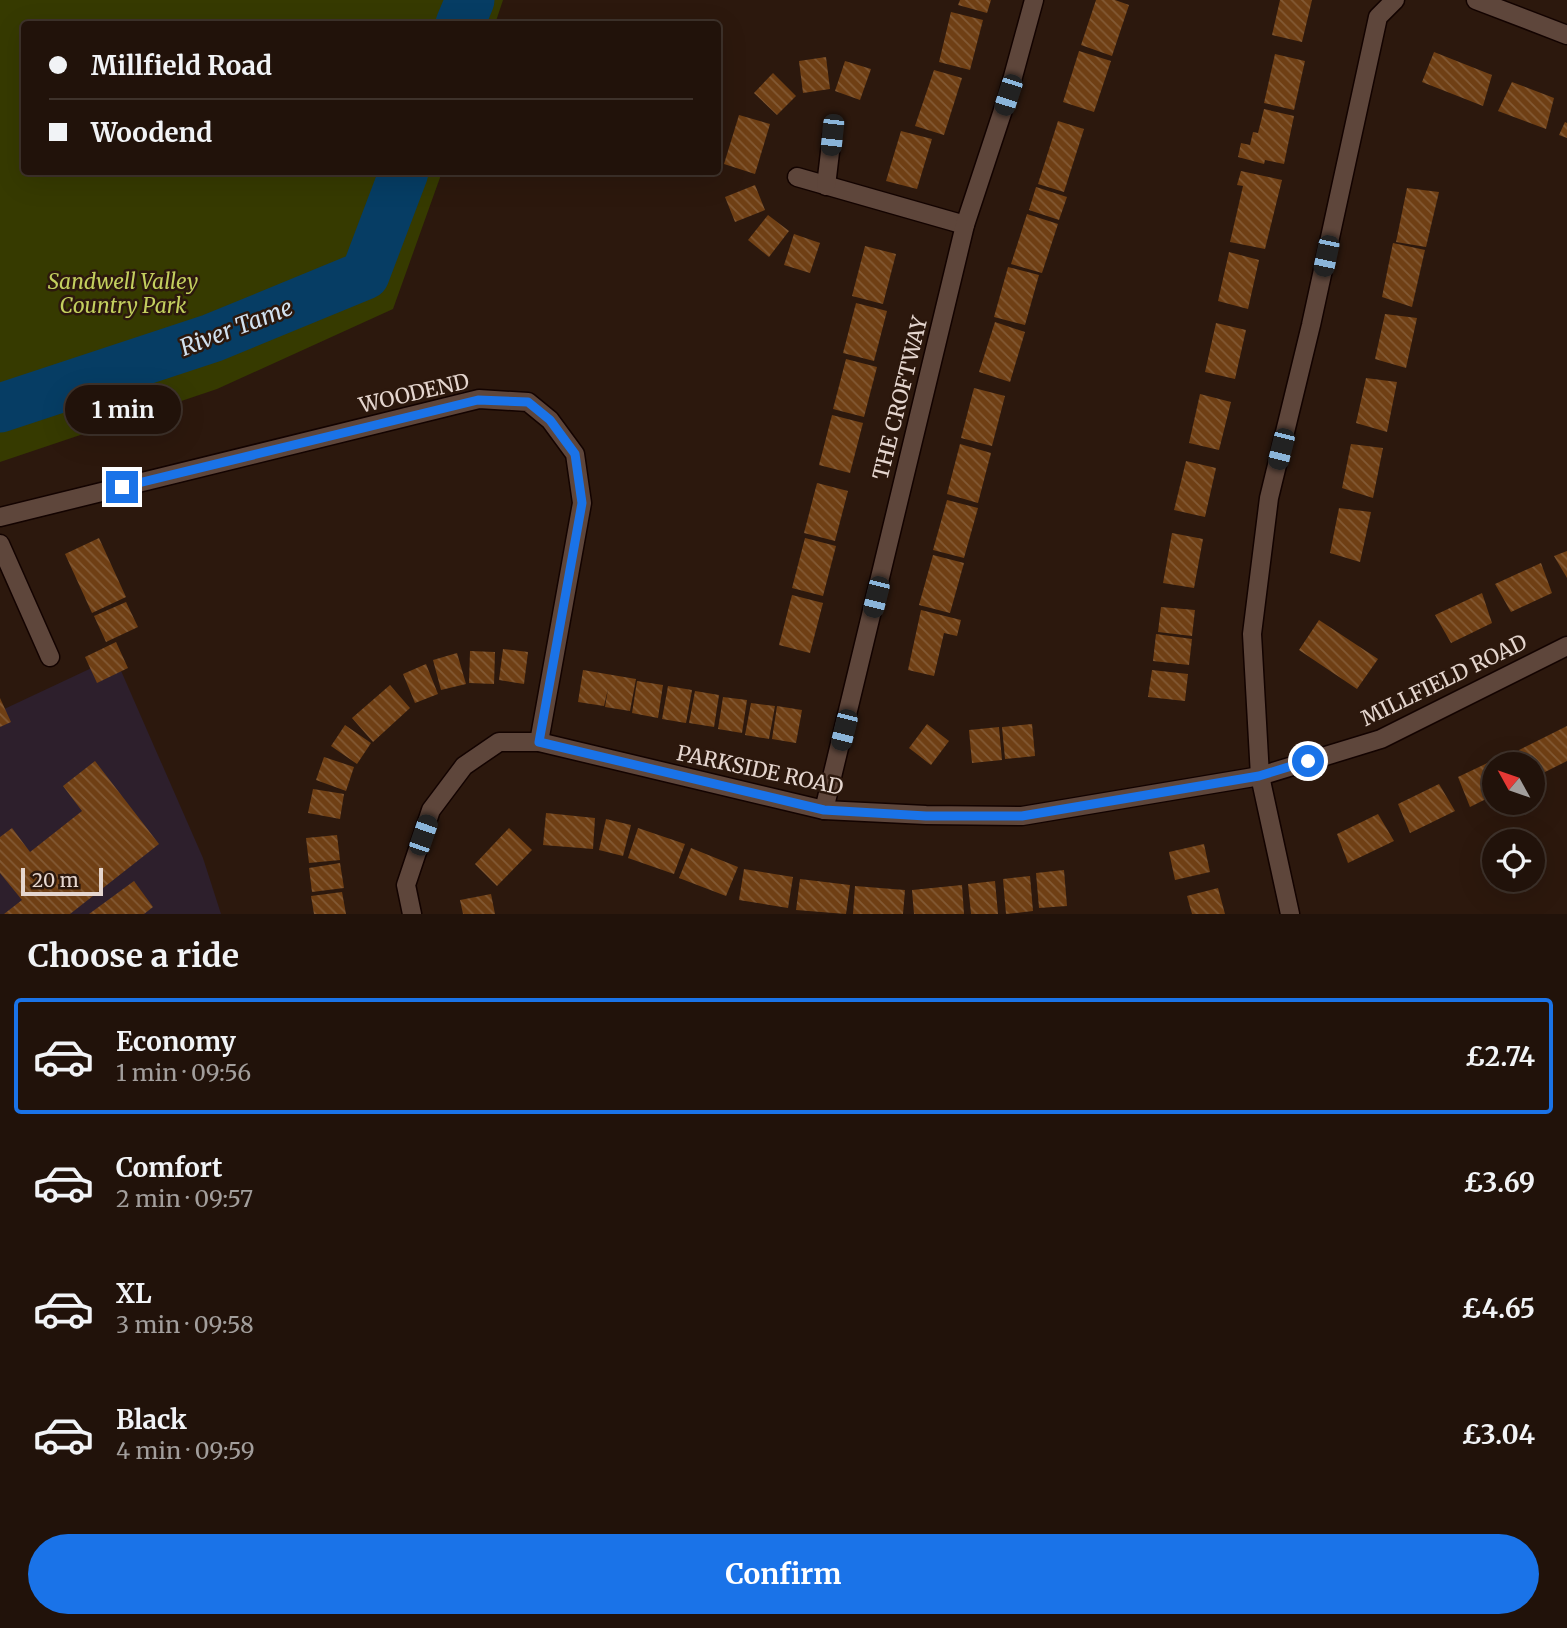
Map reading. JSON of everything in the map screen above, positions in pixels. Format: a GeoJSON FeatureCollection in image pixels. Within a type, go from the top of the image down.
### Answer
{"type":"FeatureCollection","features":[{"type":"Feature","properties":{"kind":"street","name":"THE CROFTWAY"},"geometry":{"type":"LineString","coordinates":[[824,810],[965,225],[1008,95],[1034,0]]}},
{"type":"Feature","properties":{"kind":"street"},"geometry":{"type":"LineString","coordinates":[[1290,914],[1259,776],[1252,634],[1269,498],[1311,326],[1378,16],[1395,0]]}},
{"type":"Feature","properties":{"kind":"street"},"geometry":{"type":"LineString","coordinates":[[1476,0],[1567,36]]}},
{"type":"Feature","properties":{"kind":"street"},"geometry":{"type":"LineString","coordinates":[[826,186],[832,135]]}},
{"type":"Feature","properties":{"kind":"street"},"geometry":{"type":"LineString","coordinates":[[797,177],[965,225]]}},
{"type":"Feature","properties":{"kind":"street","name":"WOODEND"},"geometry":{"type":"LineString","coordinates":[[0,517],[478,400],[528,402],[550,420],[575,454],[582,503],[539,742]]}},
{"type":"Feature","properties":{"kind":"street"},"geometry":{"type":"LineString","coordinates":[[0,544],[50,657]]}},
{"type":"Feature","properties":{"kind":"street","name":"MILLFIELD ROAD"},"geometry":{"type":"LineString","coordinates":[[1259,776],[1381,739],[1567,646]]}},
{"type":"Feature","properties":{"kind":"street","name":"PARKSIDE ROAD"},"geometry":{"type":"LineString","coordinates":[[412,914],[406,885],[431,810],[464,766],[499,742],[539,742],[824,810],[926,816],[1022,816],[1259,776]]}},
{"type":"Feature","properties":{"kind":"shaded area"},"geometry":{"type":"Polygon","coordinates":[[[115,657],[203,858],[221,914],[0,914],[0,711],[115,657]]]}},
{"type":"Feature","properties":{"kind":"green space","name":"Sandwell Valley Country Park"},"geometry":{"type":"Polygon","coordinates":[[[0,0],[503,0],[496,21],[21,21],[21,175],[441,175],[393,309],[217,389],[0,462],[0,0]]]}},
{"type":"Feature","properties":{"kind":"building"},"geometry":{"type":"Polygon","coordinates":[[[960,0],[991,0],[987,13],[958,5],[960,0]]]}},
{"type":"Feature","properties":{"kind":"building"},"geometry":{"type":"Polygon","coordinates":[[[1096,0],[1115,0],[1129,5],[1112,56],[1081,45],[1096,0]]]}},
{"type":"Feature","properties":{"kind":"building"},"geometry":{"type":"Polygon","coordinates":[[[1280,0],[1312,0],[1302,42],[1272,35],[1280,0]]]}},
{"type":"Feature","properties":{"kind":"building"},"geometry":{"type":"Polygon","coordinates":[[[951,12],[983,20],[970,70],[939,62],[951,12]]]}},
{"type":"Feature","properties":{"kind":"building"},"geometry":{"type":"Polygon","coordinates":[[[1079,51],[1111,61],[1094,112],[1063,102],[1079,51]]]}},
{"type":"Feature","properties":{"kind":"building"},"geometry":{"type":"Polygon","coordinates":[[[1434,52],[1492,75],[1483,106],[1422,82],[1434,52]]]}},
{"type":"Feature","properties":{"kind":"building"},"geometry":{"type":"Polygon","coordinates":[[[1275,54],[1305,61],[1294,110],[1264,103],[1275,54]]]}},
{"type":"Feature","properties":{"kind":"building"},"geometry":{"type":"Polygon","coordinates":[[[826,57],[830,89],[803,93],[799,61],[826,57]]]}},
{"type":"Feature","properties":{"kind":"building"},"geometry":{"type":"Polygon","coordinates":[[[845,61],[871,69],[860,100],[835,91],[845,61]]]}},
{"type":"Feature","properties":{"kind":"building"},"geometry":{"type":"Polygon","coordinates":[[[934,70],[962,78],[944,135],[915,126],[934,70]]]}},
{"type":"Feature","properties":{"kind":"building"},"geometry":{"type":"Polygon","coordinates":[[[773,73],[796,96],[777,115],[754,93],[773,73]]]}},
{"type":"Feature","properties":{"kind":"building"},"geometry":{"type":"Polygon","coordinates":[[[1512,82],[1554,98],[1546,129],[1498,111],[1512,82]]]}},
{"type":"Feature","properties":{"kind":"building"},"geometry":{"type":"Polygon","coordinates":[[[1264,109],[1294,116],[1284,164],[1265,160],[1264,164],[1238,157],[1241,143],[1250,145],[1253,132],[1258,133],[1264,109]]]}},
{"type":"Feature","properties":{"kind":"building"},"geometry":{"type":"Polygon","coordinates":[[[739,115],[770,124],[755,174],[724,164],[739,115]]]}},
{"type":"Feature","properties":{"kind":"building"},"geometry":{"type":"Polygon","coordinates":[[[1058,121],[1084,129],[1064,192],[1038,184],[1058,121]]]}},
{"type":"Feature","properties":{"kind":"building"},"geometry":{"type":"Polygon","coordinates":[[[1565,122],[1567,123],[1567,138],[1559,135],[1565,122]]]}},
{"type":"Feature","properties":{"kind":"building"},"geometry":{"type":"Polygon","coordinates":[[[901,131],[932,139],[917,189],[886,181],[901,131]]]}},
{"type":"Feature","properties":{"kind":"building"},"geometry":{"type":"Polygon","coordinates":[[[1241,171],[1282,180],[1265,249],[1230,242],[1243,186],[1237,185],[1241,171]]]}},
{"type":"Feature","properties":{"kind":"building"},"geometry":{"type":"Polygon","coordinates":[[[755,185],[765,210],[735,222],[725,197],[755,185]]]}},
{"type":"Feature","properties":{"kind":"building"},"geometry":{"type":"Polygon","coordinates":[[[1036,187],[1067,197],[1059,220],[1029,210],[1036,187]]]}},
{"type":"Feature","properties":{"kind":"building"},"geometry":{"type":"Polygon","coordinates":[[[1407,188],[1439,192],[1426,247],[1396,242],[1407,188]]]}},
{"type":"Feature","properties":{"kind":"building"},"geometry":{"type":"Polygon","coordinates":[[[1027,214],[1058,224],[1042,273],[1011,264],[1027,214]]]}},
{"type":"Feature","properties":{"kind":"building"},"geometry":{"type":"Polygon","coordinates":[[[768,215],[789,231],[769,257],[748,240],[768,215]]]}},
{"type":"Feature","properties":{"kind":"building"},"geometry":{"type":"Polygon","coordinates":[[[794,234],[820,243],[810,273],[784,265],[794,234]]]}},
{"type":"Feature","properties":{"kind":"building"},"geometry":{"type":"Polygon","coordinates":[[[1393,243],[1425,250],[1412,307],[1382,297],[1393,243]]]}},
{"type":"Feature","properties":{"kind":"building"},"geometry":{"type":"Polygon","coordinates":[[[865,246],[896,254],[883,304],[852,296],[865,246]]]}},
{"type":"Feature","properties":{"kind":"building"},"geometry":{"type":"Polygon","coordinates":[[[1229,252],[1259,260],[1248,309],[1218,301],[1229,252]]]}},
{"type":"Feature","properties":{"kind":"building"},"geometry":{"type":"Polygon","coordinates":[[[1008,267],[1039,275],[1025,325],[994,317],[1008,267]]]}},
{"type":"Feature","properties":{"kind":"building"},"geometry":{"type":"Polygon","coordinates":[[[856,303],[887,311],[874,361],[843,353],[856,303]]]}},
{"type":"Feature","properties":{"kind":"building"},"geometry":{"type":"Polygon","coordinates":[[[1385,314],[1417,318],[1406,368],[1375,359],[1385,314]]]}},
{"type":"Feature","properties":{"kind":"building"},"geometry":{"type":"Polygon","coordinates":[[[995,322],[1025,332],[1010,382],[979,372],[995,322]]]}},
{"type":"Feature","properties":{"kind":"building"},"geometry":{"type":"Polygon","coordinates":[[[1216,323],[1246,330],[1235,379],[1205,372],[1216,323]]]}},
{"type":"Feature","properties":{"kind":"building"},"geometry":{"type":"Polygon","coordinates":[[[846,359],[877,367],[864,417],[833,409],[846,359]]]}},
{"type":"Feature","properties":{"kind":"building"},"geometry":{"type":"Polygon","coordinates":[[[1366,378],[1397,382],[1387,432],[1356,423],[1366,378]]]}},
{"type":"Feature","properties":{"kind":"building"},"geometry":{"type":"Polygon","coordinates":[[[974,388],[1005,396],[992,446],[961,438],[974,388]]]}},
{"type":"Feature","properties":{"kind":"building"},"geometry":{"type":"Polygon","coordinates":[[[1200,394],[1231,402],[1219,450],[1189,443],[1200,394]]]}},
{"type":"Feature","properties":{"kind":"building"},"geometry":{"type":"Polygon","coordinates":[[[832,415],[863,423],[850,473],[819,465],[832,415]]]}},
{"type":"Feature","properties":{"kind":"building"},"geometry":{"type":"Polygon","coordinates":[[[960,444],[991,453],[978,503],[947,494],[960,444]]]}},
{"type":"Feature","properties":{"kind":"building"},"geometry":{"type":"Polygon","coordinates":[[[1351,444],[1383,448],[1373,498],[1342,488],[1351,444]]]}},
{"type":"Feature","properties":{"kind":"building"},"geometry":{"type":"Polygon","coordinates":[[[1186,461],[1216,468],[1205,517],[1174,510],[1186,461]]]}},
{"type":"Feature","properties":{"kind":"building"},"geometry":{"type":"Polygon","coordinates":[[[817,483],[848,491],[835,541],[804,533],[817,483]]]}},
{"type":"Feature","properties":{"kind":"building"},"geometry":{"type":"Polygon","coordinates":[[[947,500],[978,508],[964,558],[933,550],[947,500]]]}},
{"type":"Feature","properties":{"kind":"building"},"geometry":{"type":"Polygon","coordinates":[[[1339,508],[1371,512],[1360,562],[1330,553],[1339,508]]]}},
{"type":"Feature","properties":{"kind":"building"},"geometry":{"type":"Polygon","coordinates":[[[1172,533],[1203,539],[1194,588],[1163,583],[1172,533]]]}},
{"type":"Feature","properties":{"kind":"building"},"geometry":{"type":"Polygon","coordinates":[[[99,538],[126,597],[92,613],[65,554],[99,538]]]}},
{"type":"Feature","properties":{"kind":"building"},"geometry":{"type":"Polygon","coordinates":[[[805,538],[836,546],[823,596],[792,588],[805,538]]]}},
{"type":"Feature","properties":{"kind":"building"},"geometry":{"type":"Polygon","coordinates":[[[1567,551],[1567,578],[1554,556],[1567,551]]]}},
{"type":"Feature","properties":{"kind":"building"},"geometry":{"type":"Polygon","coordinates":[[[933,555],[964,563],[950,613],[919,605],[933,555]]]}},
{"type":"Feature","properties":{"kind":"building"},"geometry":{"type":"Polygon","coordinates":[[[1541,563],[1552,593],[1511,612],[1495,584],[1541,563]]]}},
{"type":"Feature","properties":{"kind":"building"},"geometry":{"type":"Polygon","coordinates":[[[1482,593],[1492,623],[1451,643],[1435,615],[1482,593]]]}},
{"type":"Feature","properties":{"kind":"building"},"geometry":{"type":"Polygon","coordinates":[[[792,595],[823,603],[810,653],[779,645],[792,595]]]}},
{"type":"Feature","properties":{"kind":"building"},"geometry":{"type":"Polygon","coordinates":[[[126,602],[138,627],[106,642],[94,616],[126,602]]]}},
{"type":"Feature","properties":{"kind":"building"},"geometry":{"type":"Polygon","coordinates":[[[1161,607],[1195,610],[1192,636],[1158,632],[1161,607]]]}},
{"type":"Feature","properties":{"kind":"building"},"geometry":{"type":"Polygon","coordinates":[[[921,610],[961,620],[957,636],[944,633],[934,676],[908,670],[921,610]]]}},
{"type":"Feature","properties":{"kind":"building"},"geometry":{"type":"Polygon","coordinates":[[[1319,620],[1378,659],[1357,689],[1299,650],[1319,620]]]}},
{"type":"Feature","properties":{"kind":"building"},"geometry":{"type":"Polygon","coordinates":[[[1156,634],[1192,639],[1189,665],[1153,661],[1156,634]]]}},
{"type":"Feature","properties":{"kind":"building"},"geometry":{"type":"Polygon","coordinates":[[[116,642],[128,668],[97,683],[85,657],[116,642]]]}},
{"type":"Feature","properties":{"kind":"building"},"geometry":{"type":"Polygon","coordinates":[[[503,649],[528,652],[524,684],[499,680],[503,649]]]}},
{"type":"Feature","properties":{"kind":"building"},"geometry":{"type":"Polygon","coordinates":[[[470,651],[495,652],[494,684],[469,683],[470,651]]]}},
{"type":"Feature","properties":{"kind":"building"},"geometry":{"type":"Polygon","coordinates":[[[457,653],[466,684],[441,690],[433,660],[457,653]]]}},
{"type":"Feature","properties":{"kind":"building"},"geometry":{"type":"Polygon","coordinates":[[[426,664],[438,694],[415,703],[403,674],[426,664]]]}},
{"type":"Feature","properties":{"kind":"building"},"geometry":{"type":"Polygon","coordinates":[[[583,670],[636,679],[630,711],[605,707],[608,689],[604,706],[578,702],[583,670]]]}},
{"type":"Feature","properties":{"kind":"building"},"geometry":{"type":"Polygon","coordinates":[[[1152,670],[1188,674],[1185,701],[1148,697],[1152,670]]]}},
{"type":"Feature","properties":{"kind":"building"},"geometry":{"type":"Polygon","coordinates":[[[637,681],[663,685],[658,718],[632,713],[637,681]]]}},
{"type":"Feature","properties":{"kind":"building"},"geometry":{"type":"Polygon","coordinates":[[[390,685],[410,708],[373,742],[352,718],[390,685]]]}},
{"type":"Feature","properties":{"kind":"building"},"geometry":{"type":"Polygon","coordinates":[[[668,686],[692,690],[686,723],[662,719],[668,686]]]}},
{"type":"Feature","properties":{"kind":"building"},"geometry":{"type":"Polygon","coordinates":[[[695,691],[719,695],[714,727],[689,723],[695,691]]]}},
{"type":"Feature","properties":{"kind":"building"},"geometry":{"type":"Polygon","coordinates":[[[723,697],[747,700],[742,733],[718,729],[723,697]]]}},
{"type":"Feature","properties":{"kind":"building"},"geometry":{"type":"Polygon","coordinates":[[[0,698],[11,722],[0,727],[0,698]]]}},
{"type":"Feature","properties":{"kind":"building"},"geometry":{"type":"Polygon","coordinates":[[[751,703],[775,706],[769,739],[745,735],[751,703]]]}},
{"type":"Feature","properties":{"kind":"building"},"geometry":{"type":"Polygon","coordinates":[[[777,706],[802,710],[796,743],[772,739],[777,706]]]}},
{"type":"Feature","properties":{"kind":"building"},"geometry":{"type":"Polygon","coordinates":[[[927,724],[949,741],[931,765],[909,748],[927,724]]]}},
{"type":"Feature","properties":{"kind":"building"},"geometry":{"type":"Polygon","coordinates":[[[1032,724],[1035,756],[1005,759],[1002,727],[1032,724]]]}},
{"type":"Feature","properties":{"kind":"building"},"geometry":{"type":"Polygon","coordinates":[[[345,725],[371,743],[357,764],[331,746],[345,725]]]}},
{"type":"Feature","properties":{"kind":"building"},"geometry":{"type":"Polygon","coordinates":[[[1567,726],[1567,761],[1545,772],[1545,752],[1519,750],[1567,726]]]}},
{"type":"Feature","properties":{"kind":"building"},"geometry":{"type":"Polygon","coordinates":[[[999,727],[1002,760],[972,763],[969,730],[999,727]]]}},
{"type":"Feature","properties":{"kind":"building"},"geometry":{"type":"Polygon","coordinates":[[[324,757],[354,767],[346,791],[316,780],[324,757]]]}},
{"type":"Feature","properties":{"kind":"building"},"geometry":{"type":"Polygon","coordinates":[[[95,761],[159,844],[70,914],[4,914],[22,900],[0,873],[0,837],[12,828],[30,852],[82,811],[63,786],[95,761]]]}},
{"type":"Feature","properties":{"kind":"building"},"geometry":{"type":"Polygon","coordinates":[[[1482,766],[1482,801],[1470,807],[1458,777],[1482,766]]]}},
{"type":"Feature","properties":{"kind":"building"},"geometry":{"type":"Polygon","coordinates":[[[1439,784],[1455,811],[1410,833],[1398,804],[1439,784]]]}},
{"type":"Feature","properties":{"kind":"building"},"geometry":{"type":"Polygon","coordinates":[[[313,789],[344,794],[340,819],[308,813],[313,789]]]}},
{"type":"Feature","properties":{"kind":"building"},"geometry":{"type":"Polygon","coordinates":[[[546,813],[595,818],[593,849],[543,845],[546,813]]]}},
{"type":"Feature","properties":{"kind":"building"},"geometry":{"type":"Polygon","coordinates":[[[1378,814],[1394,841],[1348,863],[1337,834],[1378,814]]]}},
{"type":"Feature","properties":{"kind":"building"},"geometry":{"type":"Polygon","coordinates":[[[606,819],[631,825],[623,856],[599,850],[606,819]]]}},
{"type":"Feature","properties":{"kind":"building"},"geometry":{"type":"Polygon","coordinates":[[[509,828],[532,850],[497,886],[475,864],[509,828]]]}},
{"type":"Feature","properties":{"kind":"building"},"geometry":{"type":"Polygon","coordinates":[[[638,828],[685,844],[674,874],[628,858],[638,828]]]}},
{"type":"Feature","properties":{"kind":"building"},"geometry":{"type":"Polygon","coordinates":[[[337,835],[340,860],[309,863],[306,838],[337,835]]]}},
{"type":"Feature","properties":{"kind":"building"},"geometry":{"type":"Polygon","coordinates":[[[1204,844],[1210,872],[1175,880],[1169,852],[1204,844]]]}},
{"type":"Feature","properties":{"kind":"building"},"geometry":{"type":"Polygon","coordinates":[[[691,848],[738,867],[726,896],[679,878],[691,848]]]}},
{"type":"Feature","properties":{"kind":"building"},"geometry":{"type":"Polygon","coordinates":[[[340,863],[344,888],[312,892],[309,868],[340,863]]]}},
{"type":"Feature","properties":{"kind":"building"},"geometry":{"type":"Polygon","coordinates":[[[744,869],[793,877],[788,908],[739,900],[744,869]]]}},
{"type":"Feature","properties":{"kind":"building"},"geometry":{"type":"Polygon","coordinates":[[[1064,870],[1067,906],[1039,908],[1036,873],[1064,870]]]}},
{"type":"Feature","properties":{"kind":"building"},"geometry":{"type":"Polygon","coordinates":[[[1030,876],[1033,911],[1006,914],[1003,879],[1030,876]]]}},
{"type":"Feature","properties":{"kind":"building"},"geometry":{"type":"Polygon","coordinates":[[[800,879],[850,885],[846,914],[796,910],[800,879]]]}},
{"type":"Feature","properties":{"kind":"building"},"geometry":{"type":"Polygon","coordinates":[[[134,881],[153,907],[144,914],[89,914],[134,881]]]}},
{"type":"Feature","properties":{"kind":"building"},"geometry":{"type":"Polygon","coordinates":[[[995,881],[998,914],[971,914],[968,884],[995,881]]]}},
{"type":"Feature","properties":{"kind":"building"},"geometry":{"type":"Polygon","coordinates":[[[962,885],[964,914],[914,914],[912,890],[962,885]]]}},
{"type":"Feature","properties":{"kind":"building"},"geometry":{"type":"Polygon","coordinates":[[[855,886],[905,890],[903,914],[853,914],[855,886]]]}},
{"type":"Feature","properties":{"kind":"building"},"geometry":{"type":"Polygon","coordinates":[[[1218,888],[1225,914],[1192,914],[1187,896],[1218,888]]]}},
{"type":"Feature","properties":{"kind":"building"},"geometry":{"type":"Polygon","coordinates":[[[342,892],[346,914],[314,914],[311,896],[342,892]]]}},
{"type":"Feature","properties":{"kind":"building"},"geometry":{"type":"Polygon","coordinates":[[[491,894],[495,914],[463,914],[460,900],[491,894]]]}},
{"type":"Feature","properties":{"kind":"waterway","name":"River Tame"},"geometry":{"type":"LineString","coordinates":[[461,21],[470,0]]}},
{"type":"Feature","properties":{"kind":"waterway","name":"River Tame"},"geometry":{"type":"LineString","coordinates":[[0,408],[212,338],[365,275],[403,175]]}},
{"type":"Feature","properties":{"kind":"route"},"geometry":{"type":"LineString","coordinates":[[122,487],[478,400],[528,402],[550,420],[575,454],[582,503],[539,742],[824,810],[926,816],[1022,816],[1259,776],[1308,761]]}}]}
